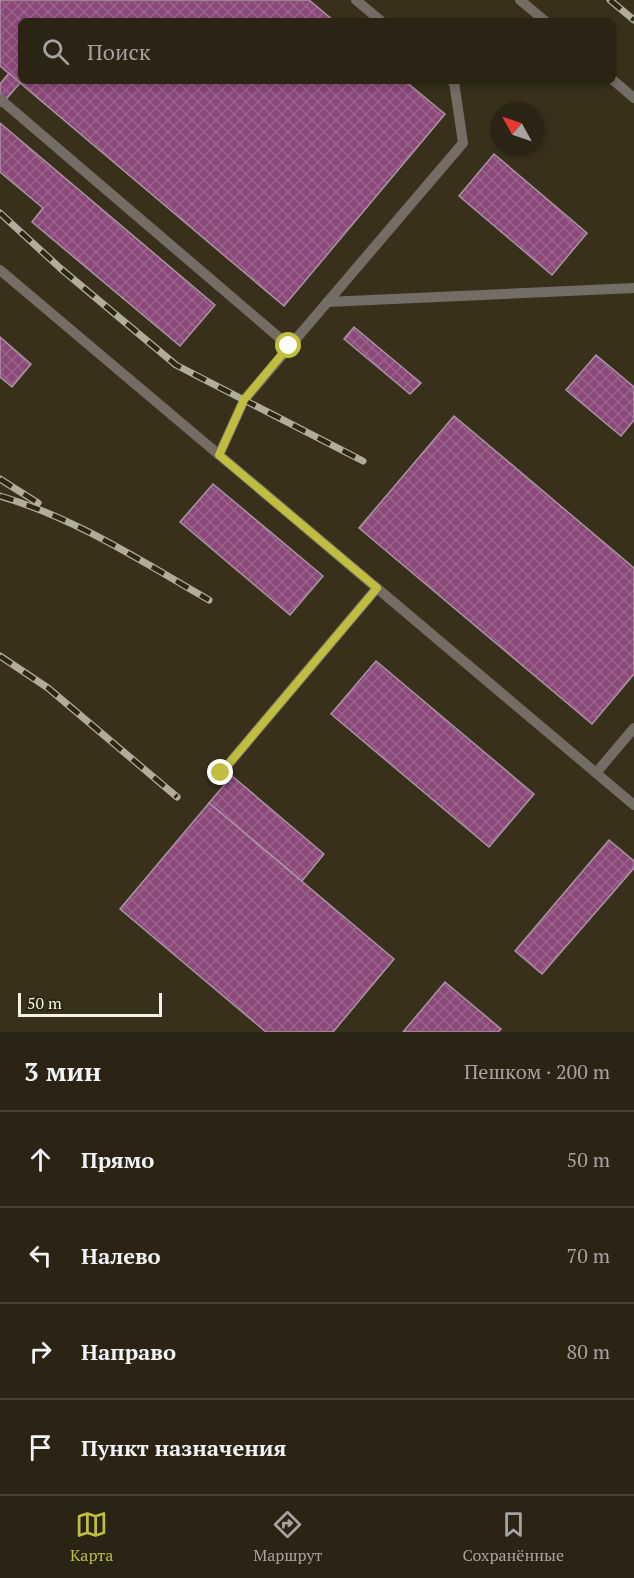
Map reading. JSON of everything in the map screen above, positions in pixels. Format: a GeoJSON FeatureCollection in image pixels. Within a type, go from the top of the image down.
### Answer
{"type":"FeatureCollection","features":[{"type":"Feature","properties":{"kind":"lane"},"geometry":{"type":"LineString","coordinates":[[356,0],[377,18]]}},
{"type":"Feature","properties":{"kind":"lane"},"geometry":{"type":"LineString","coordinates":[[520,0],[541,18]]}},
{"type":"Feature","properties":{"kind":"lane"},"geometry":{"type":"LineString","coordinates":[[616,83],[634,98]]}},
{"type":"Feature","properties":{"kind":"lane"},"geometry":{"type":"LineString","coordinates":[[219,455],[244,400],[463,143],[454,84]]}},
{"type":"Feature","properties":{"kind":"lane"},"geometry":{"type":"LineString","coordinates":[[0,99],[289,346]]}},
{"type":"Feature","properties":{"kind":"lane"},"geometry":{"type":"LineString","coordinates":[[0,270],[634,805]]}},
{"type":"Feature","properties":{"kind":"lane"},"geometry":{"type":"LineString","coordinates":[[327,302],[634,288]]}},
{"type":"Feature","properties":{"kind":"lane"},"geometry":{"type":"LineString","coordinates":[[221,773],[377,588]]}},
{"type":"Feature","properties":{"kind":"lane"},"geometry":{"type":"LineString","coordinates":[[596,773],[634,728]]}},
{"type":"Feature","properties":{"kind":"building"},"geometry":{"type":"Polygon","coordinates":[[[0,0],[309,0],[330,18],[18,18],[18,81],[0,66],[0,0]]]}},
{"type":"Feature","properties":{"kind":"building"},"geometry":{"type":"Polygon","coordinates":[[[9,73],[19,84],[0,106],[0,84],[9,73]]]}},
{"type":"Feature","properties":{"kind":"building"},"geometry":{"type":"Polygon","coordinates":[[[21,84],[409,84],[445,114],[284,306],[21,84]]]}},
{"type":"Feature","properties":{"kind":"building"},"geometry":{"type":"Polygon","coordinates":[[[0,123],[215,305],[180,346],[32,222],[43,208],[0,172],[0,123]]]}},
{"type":"Feature","properties":{"kind":"building"},"geometry":{"type":"Polygon","coordinates":[[[492,156],[496,156],[587,233],[552,275],[459,196],[492,156]]]}},
{"type":"Feature","properties":{"kind":"building"},"geometry":{"type":"Polygon","coordinates":[[[354,327],[421,383],[410,394],[344,339],[354,327]]]}},
{"type":"Feature","properties":{"kind":"building"},"geometry":{"type":"Polygon","coordinates":[[[0,337],[31,364],[12,387],[0,377],[0,337]]]}},
{"type":"Feature","properties":{"kind":"building"},"geometry":{"type":"Polygon","coordinates":[[[596,355],[634,387],[634,420],[621,436],[566,390],[596,355]]]}},
{"type":"Feature","properties":{"kind":"building"},"geometry":{"type":"Polygon","coordinates":[[[454,416],[634,568],[634,674],[592,724],[359,528],[454,416]]]}},
{"type":"Feature","properties":{"kind":"building"},"geometry":{"type":"Polygon","coordinates":[[[213,484],[323,576],[290,615],[180,522],[213,484]]]}},
{"type":"Feature","properties":{"kind":"building"},"geometry":{"type":"Polygon","coordinates":[[[376,661],[534,794],[489,847],[331,714],[376,661]]]}},
{"type":"Feature","properties":{"kind":"building"},"geometry":{"type":"Polygon","coordinates":[[[232,776],[324,854],[302,881],[209,803],[232,776]]]}},
{"type":"Feature","properties":{"kind":"building"},"geometry":{"type":"Polygon","coordinates":[[[209,803],[394,959],[333,1032],[266,1032],[120,909],[209,803]]]}},
{"type":"Feature","properties":{"kind":"building"},"geometry":{"type":"Polygon","coordinates":[[[609,840],[634,861],[634,868],[542,974],[515,951],[609,840]]]}},
{"type":"Feature","properties":{"kind":"building"},"geometry":{"type":"Polygon","coordinates":[[[445,982],[501,1029],[498,1032],[403,1032],[445,982]]]}},
{"type":"Feature","properties":{"kind":"railway"},"geometry":{"type":"LineString","coordinates":[[610,0],[634,20]]}},
{"type":"Feature","properties":{"kind":"railway"},"geometry":{"type":"LineString","coordinates":[[0,213],[60,268],[176,365],[363,461]]}},
{"type":"Feature","properties":{"kind":"railway"},"geometry":{"type":"LineString","coordinates":[[0,479],[38,503]]}},
{"type":"Feature","properties":{"kind":"railway"},"geometry":{"type":"LineString","coordinates":[[0,496],[28,505],[81,528],[209,600]]}},
{"type":"Feature","properties":{"kind":"railway"},"geometry":{"type":"LineString","coordinates":[[0,656],[48,688],[177,797]]}},
{"type":"Feature","properties":{"kind":"route"},"geometry":{"type":"LineString","coordinates":[[221,773],[377,588],[219,455],[244,400],[289,346]]}}]}
